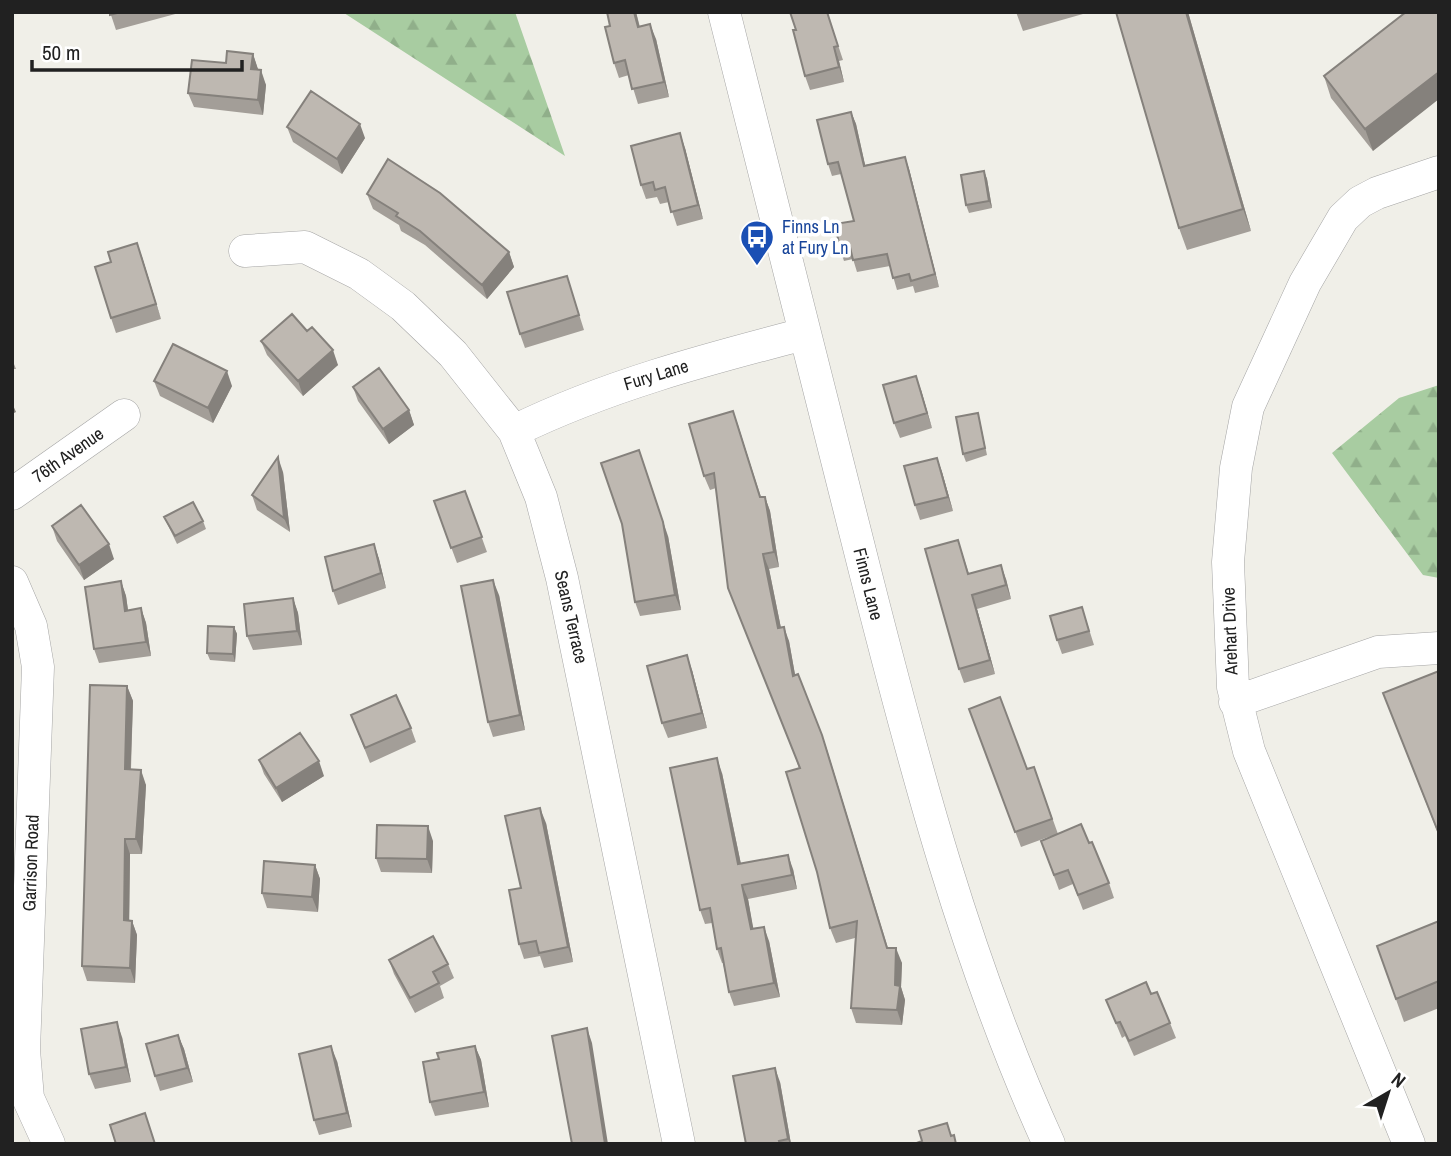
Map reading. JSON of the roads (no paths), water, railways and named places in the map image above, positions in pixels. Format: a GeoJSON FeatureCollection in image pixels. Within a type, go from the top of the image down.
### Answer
{"type":"FeatureCollection","features":[{"type":"Feature","properties":{"kind":"street","name":"Finns Lane"},"geometry":{"type":"LineString","coordinates":[[724,12],[918,774],[975,959],[1024,1091],[1049,1144]]}},
{"type":"Feature","properties":{"kind":"street","name":"Arehart Drive"},"geometry":{"type":"LineString","coordinates":[[1409,1144],[1249,751],[1235,702],[1229,646],[1228,562],[1242,431],[1256,386],[1305,283],[1342,218],[1360,202],[1377,193],[1439,172]]}},
{"type":"Feature","properties":{"kind":"street","name":"Seans Terrace"},"geometry":{"type":"LineString","coordinates":[[244,251],[306,247],[359,274],[403,306],[453,354],[514,431],[541,497],[562,578],[679,1144]]}},
{"type":"Feature","properties":{"kind":"street","name":"Fury Lane"},"geometry":{"type":"LineString","coordinates":[[514,431],[573,403],[615,388],[804,334]]}},
{"type":"Feature","properties":{"kind":"street","name":"76th Avenue"},"geometry":{"type":"LineString","coordinates":[[12,494],[124,415]]}},
{"type":"Feature","properties":{"kind":"street","name":"Garrison Road"},"geometry":{"type":"LineString","coordinates":[[12,582],[31,626],[38,667],[20,953],[28,1098],[48,1144]]}},
{"type":"Feature","properties":{"kind":"street"},"geometry":{"type":"LineString","coordinates":[[1235,702],[1378,652],[1439,648]]}},
{"type":"Feature","properties":{"kind":"place","name":"Finns Ln at Fury Ln"},"geometry":{"type":"Point","coordinates":[757,267]}}]}
